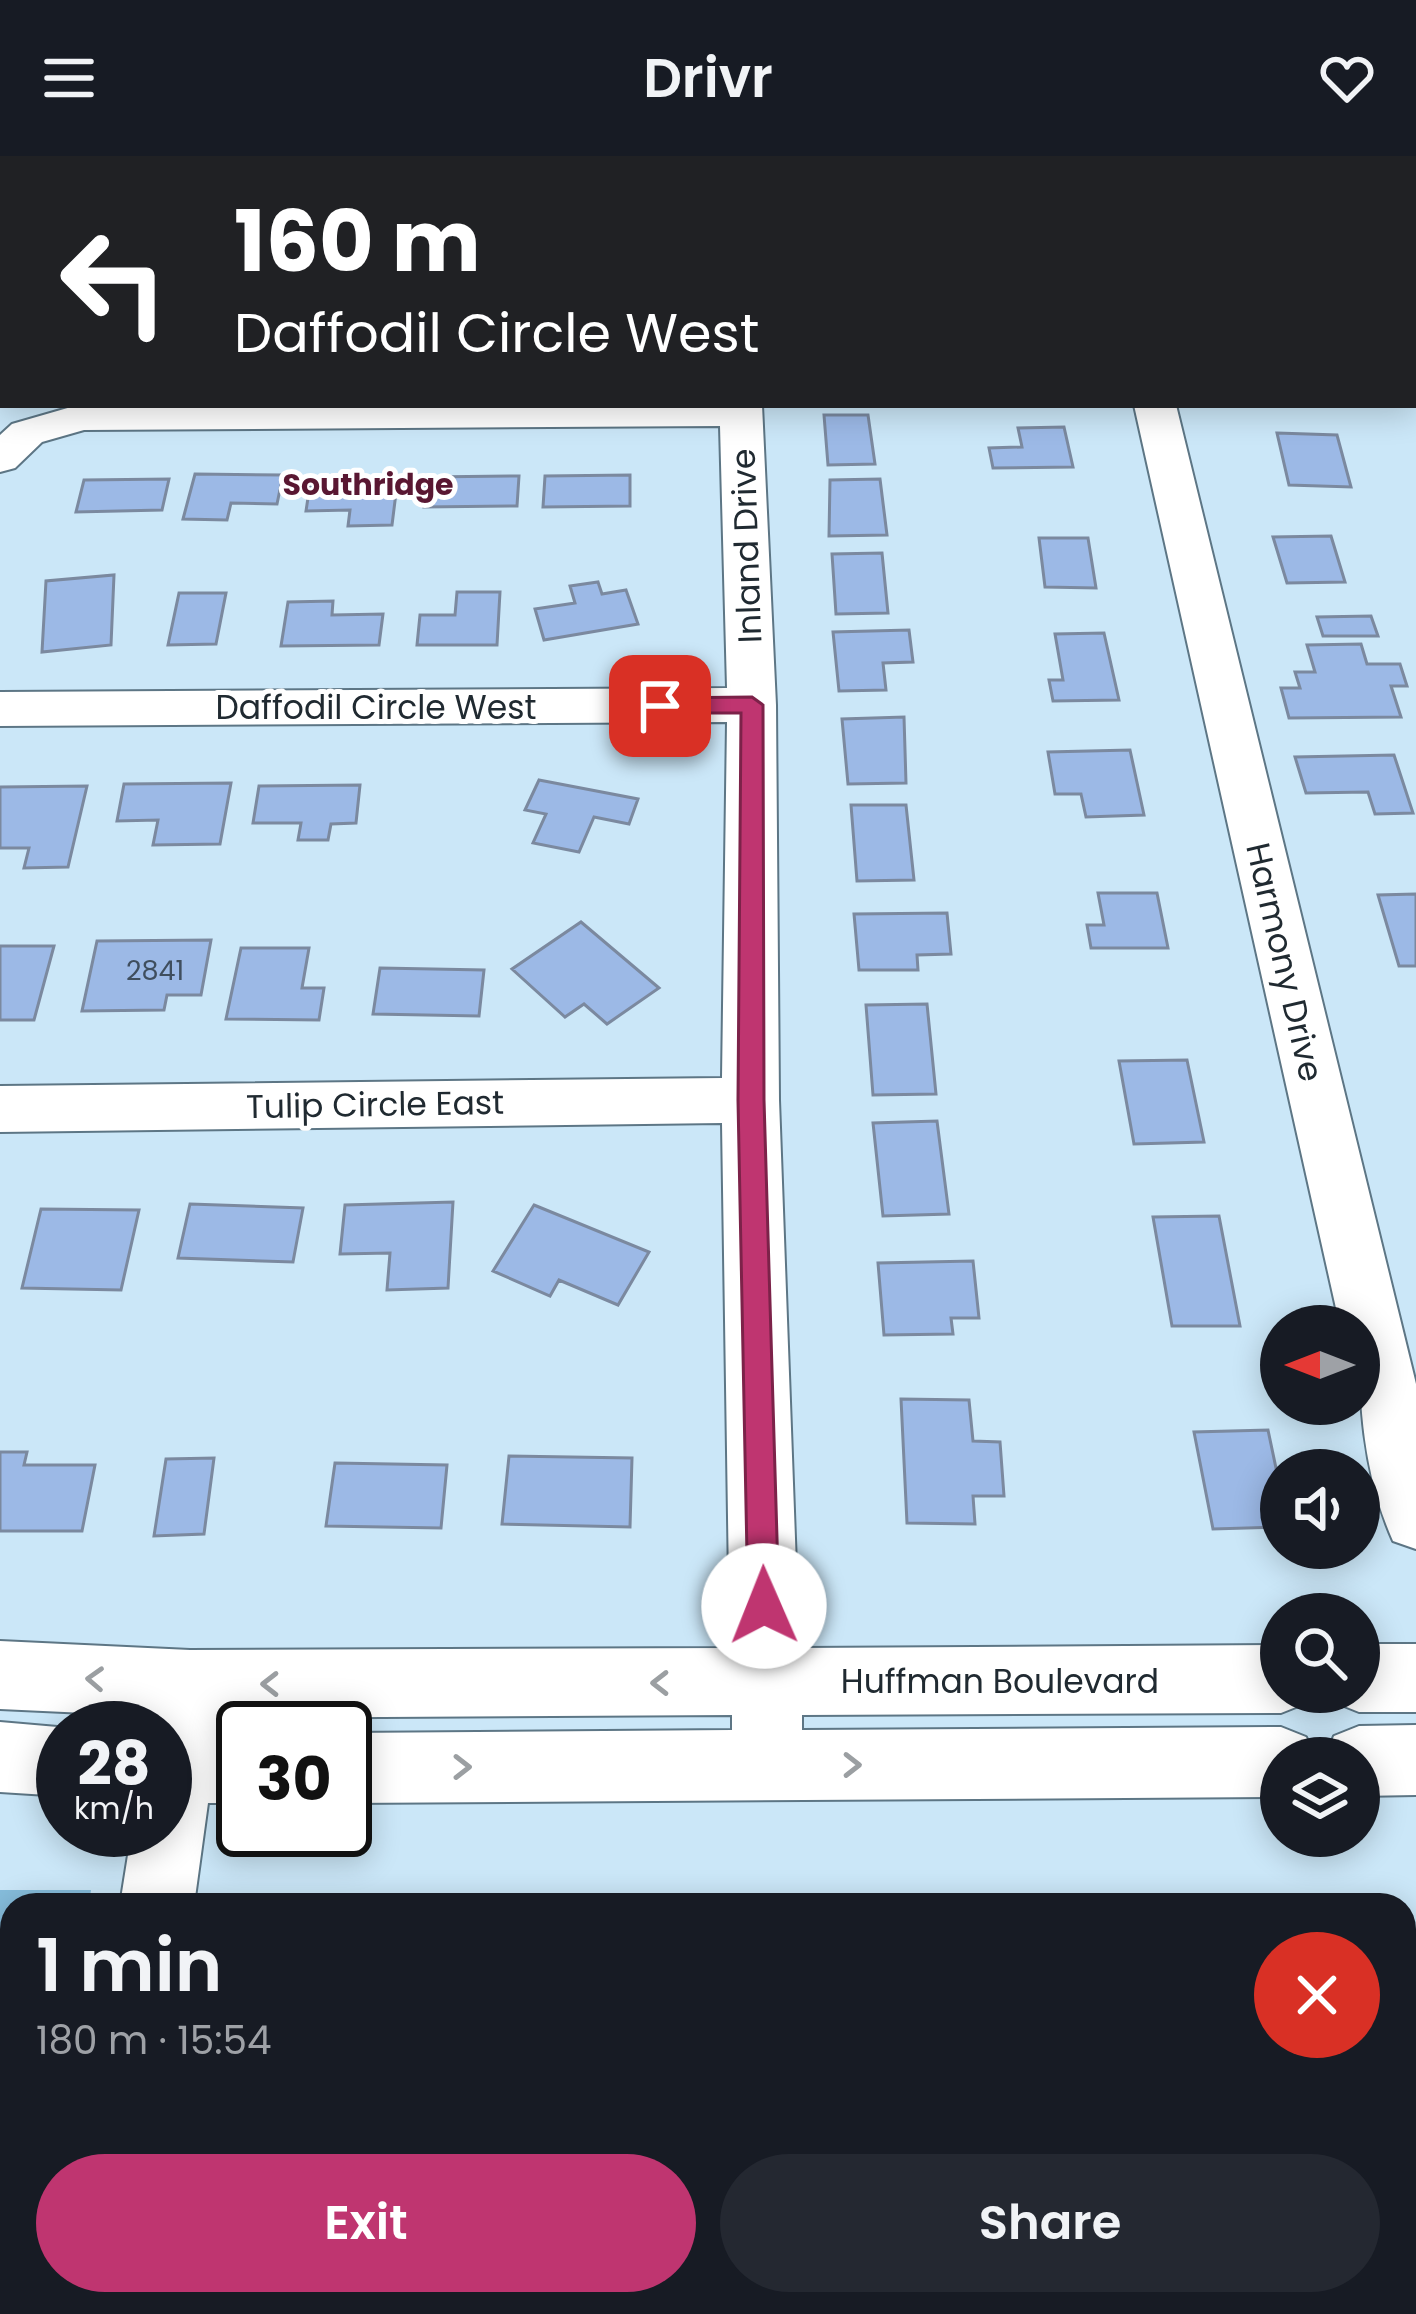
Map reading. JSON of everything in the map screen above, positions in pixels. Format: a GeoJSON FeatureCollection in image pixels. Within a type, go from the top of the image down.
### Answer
{"type":"FeatureCollection","features":[{"type":"Feature","properties":{"kind":"street","name":"Harmony Drive"},"geometry":{"type":"LineString","coordinates":[[1156,408],[1416,1519]]}},
{"type":"Feature","properties":{"kind":"street"},"geometry":{"type":"LineString","coordinates":[[13,446],[81,417],[741,409]]}},
{"type":"Feature","properties":{"kind":"street","name":"Inland Drive"},"geometry":{"type":"LineString","coordinates":[[741,409],[752,705],[751,1100],[768,1766]]}},
{"type":"Feature","properties":{"kind":"street","name":"Daffodil Circle West"},"geometry":{"type":"LineString","coordinates":[[0,709],[752,705]]}},
{"type":"Feature","properties":{"kind":"street","name":"Tulip Circle East"},"geometry":{"type":"LineString","coordinates":[[0,1108],[751,1100]]}},
{"type":"Feature","properties":{"kind":"street","name":"Huffman Boulevard"},"geometry":{"type":"LineString","coordinates":[[0,1675],[190,1684],[1260,1679]]}},
{"type":"Feature","properties":{"kind":"street"},"geometry":{"type":"LineString","coordinates":[[1380,1678],[1416,1678]]}},
{"type":"Feature","properties":{"kind":"street"},"geometry":{"type":"LineString","coordinates":[[160,1893],[194,1768],[190,1684]]}},
{"type":"Feature","properties":{"kind":"street"},"geometry":{"type":"LineString","coordinates":[[0,1757],[36,1759]]}},
{"type":"Feature","properties":{"kind":"street"},"geometry":{"type":"LineString","coordinates":[[1380,1761],[1416,1760]]}},
{"type":"Feature","properties":{"kind":"street"},"geometry":{"type":"LineString","coordinates":[[372,1768],[1260,1762]]}},
{"type":"Feature","properties":{"kind":"shaded area"},"geometry":{"type":"Polygon","coordinates":[[[0,1890],[91,1890],[91,1893],[0,1890]]]}},
{"type":"Feature","properties":{"kind":"building"},"geometry":{"type":"Polygon","coordinates":[[[824,415],[868,415],[875,464],[828,465],[824,415]]]}},
{"type":"Feature","properties":{"kind":"building"},"geometry":{"type":"Polygon","coordinates":[[[1064,427],[1073,467],[993,468],[989,448],[1022,447],[1018,428],[1064,427]]]}},
{"type":"Feature","properties":{"kind":"building"},"geometry":{"type":"Polygon","coordinates":[[[1277,433],[1337,435],[1351,487],[1289,485],[1277,433]]]}},
{"type":"Feature","properties":{"kind":"building"},"geometry":{"type":"Polygon","coordinates":[[[195,474],[283,475],[277,504],[231,503],[227,520],[183,519],[195,474]]]}},
{"type":"Feature","properties":{"kind":"building"},"geometry":{"type":"Polygon","coordinates":[[[630,475],[630,506],[543,507],[545,476],[630,475]]]}},
{"type":"Feature","properties":{"kind":"building"},"geometry":{"type":"Polygon","coordinates":[[[519,476],[517,506],[424,507],[427,477],[519,476]]]}},
{"type":"Feature","properties":{"kind":"building"},"geometry":{"type":"Polygon","coordinates":[[[398,477],[392,525],[348,526],[350,510],[306,511],[311,478],[398,477]]]}},
{"type":"Feature","properties":{"kind":"building"},"geometry":{"type":"Polygon","coordinates":[[[169,479],[162,510],[76,512],[84,480],[169,479]]]}},
{"type":"Feature","properties":{"kind":"building"},"geometry":{"type":"Polygon","coordinates":[[[880,479],[887,535],[829,536],[830,480],[880,479]]]}},
{"type":"Feature","properties":{"kind":"building"},"geometry":{"type":"Polygon","coordinates":[[[1331,536],[1345,582],[1287,583],[1273,537],[1331,536]]]}},
{"type":"Feature","properties":{"kind":"building"},"geometry":{"type":"Polygon","coordinates":[[[1039,538],[1088,538],[1096,588],[1045,587],[1039,538]]]}},
{"type":"Feature","properties":{"kind":"building"},"geometry":{"type":"Polygon","coordinates":[[[882,553],[888,613],[836,614],[832,554],[882,553]]]}},
{"type":"Feature","properties":{"kind":"building"},"geometry":{"type":"Polygon","coordinates":[[[114,575],[111,645],[42,652],[46,581],[114,575]]]}},
{"type":"Feature","properties":{"kind":"building"},"geometry":{"type":"Polygon","coordinates":[[[598,582],[602,594],[626,590],[638,624],[544,640],[535,609],[575,603],[570,586],[598,582]]]}},
{"type":"Feature","properties":{"kind":"building"},"geometry":{"type":"Polygon","coordinates":[[[457,592],[500,592],[497,645],[417,645],[420,615],[455,615],[457,592]]]}},
{"type":"Feature","properties":{"kind":"building"},"geometry":{"type":"Polygon","coordinates":[[[179,593],[226,593],[216,644],[168,645],[179,593]]]}},
{"type":"Feature","properties":{"kind":"building"},"geometry":{"type":"Polygon","coordinates":[[[333,601],[332,615],[383,614],[379,645],[281,646],[288,602],[333,601]]]}},
{"type":"Feature","properties":{"kind":"building"},"geometry":{"type":"Polygon","coordinates":[[[1371,616],[1378,636],[1323,636],[1317,617],[1371,616]]]}},
{"type":"Feature","properties":{"kind":"building"},"geometry":{"type":"Polygon","coordinates":[[[909,630],[913,662],[883,663],[886,690],[839,691],[833,632],[909,630]]]}},
{"type":"Feature","properties":{"kind":"building"},"geometry":{"type":"Polygon","coordinates":[[[1104,633],[1119,700],[1053,701],[1049,680],[1063,680],[1055,634],[1104,633]]]}},
{"type":"Feature","properties":{"kind":"building"},"geometry":{"type":"Polygon","coordinates":[[[1361,644],[1367,664],[1400,664],[1407,686],[1391,686],[1401,717],[1289,718],[1281,688],[1300,688],[1295,672],[1315,672],[1307,645],[1361,644]]]}},
{"type":"Feature","properties":{"kind":"building"},"geometry":{"type":"Polygon","coordinates":[[[904,717],[906,783],[848,784],[842,719],[904,717]]]}},
{"type":"Feature","properties":{"kind":"building"},"geometry":{"type":"Polygon","coordinates":[[[1130,750],[1144,815],[1086,817],[1081,794],[1055,794],[1048,752],[1130,750]]]}},
{"type":"Feature","properties":{"kind":"building"},"geometry":{"type":"Polygon","coordinates":[[[1394,755],[1413,813],[1375,814],[1368,792],[1306,793],[1295,757],[1394,755]]]}},
{"type":"Feature","properties":{"kind":"building"},"geometry":{"type":"Polygon","coordinates":[[[539,780],[638,799],[629,824],[594,817],[579,852],[533,843],[546,814],[525,810],[539,780]]]}},
{"type":"Feature","properties":{"kind":"building"},"geometry":{"type":"Polygon","coordinates":[[[231,783],[220,844],[153,845],[158,820],[117,821],[124,784],[231,783]]]}},
{"type":"Feature","properties":{"kind":"building"},"geometry":{"type":"Polygon","coordinates":[[[360,785],[356,823],[331,824],[328,840],[298,840],[301,823],[253,823],[259,786],[360,785]]]}},
{"type":"Feature","properties":{"kind":"building"},"geometry":{"type":"Polygon","coordinates":[[[87,786],[68,867],[24,868],[29,848],[0,848],[0,787],[87,786]]]}},
{"type":"Feature","properties":{"kind":"building"},"geometry":{"type":"Polygon","coordinates":[[[851,805],[906,805],[914,880],[857,881],[851,805]]]}},
{"type":"Feature","properties":{"kind":"building"},"geometry":{"type":"Polygon","coordinates":[[[1098,893],[1157,893],[1168,948],[1091,948],[1087,925],[1104,925],[1098,893]]]}},
{"type":"Feature","properties":{"kind":"building"},"geometry":{"type":"Polygon","coordinates":[[[1416,894],[1416,966],[1399,966],[1378,895],[1416,894]]]}},
{"type":"Feature","properties":{"kind":"building"},"geometry":{"type":"Polygon","coordinates":[[[947,913],[951,954],[917,955],[918,970],[859,970],[854,914],[947,913]]]}},
{"type":"Feature","properties":{"kind":"building"},"geometry":{"type":"Polygon","coordinates":[[[581,922],[659,988],[607,1024],[584,1004],[565,1017],[512,969],[581,922]]]}},
{"type":"Feature","properties":{"kind":"building"},"geometry":{"type":"Polygon","coordinates":[[[211,940],[201,995],[167,995],[164,1010],[82,1011],[97,941],[211,940]]]}},
{"type":"Feature","properties":{"kind":"building"},"geometry":{"type":"Polygon","coordinates":[[[0,946],[54,946],[34,1020],[0,1020],[0,946]]]}},
{"type":"Feature","properties":{"kind":"building"},"geometry":{"type":"Polygon","coordinates":[[[241,948],[309,948],[302,988],[324,988],[319,1020],[226,1019],[241,948]]]}},
{"type":"Feature","properties":{"kind":"building"},"geometry":{"type":"Polygon","coordinates":[[[380,968],[484,970],[479,1016],[373,1014],[380,968]]]}},
{"type":"Feature","properties":{"kind":"building"},"geometry":{"type":"Polygon","coordinates":[[[927,1004],[936,1094],[873,1095],[866,1005],[927,1004]]]}},
{"type":"Feature","properties":{"kind":"building"},"geometry":{"type":"Polygon","coordinates":[[[1187,1060],[1204,1142],[1134,1144],[1119,1061],[1187,1060]]]}},
{"type":"Feature","properties":{"kind":"building"},"geometry":{"type":"Polygon","coordinates":[[[937,1121],[949,1214],[883,1216],[873,1123],[937,1121]]]}},
{"type":"Feature","properties":{"kind":"building"},"geometry":{"type":"Polygon","coordinates":[[[453,1202],[448,1288],[387,1290],[390,1253],[340,1254],[345,1205],[453,1202]]]}},
{"type":"Feature","properties":{"kind":"building"},"geometry":{"type":"Polygon","coordinates":[[[190,1204],[303,1208],[293,1262],[178,1258],[190,1204]]]}},
{"type":"Feature","properties":{"kind":"building"},"geometry":{"type":"Polygon","coordinates":[[[534,1205],[649,1252],[618,1305],[559,1280],[550,1296],[493,1271],[534,1205]]]}},
{"type":"Feature","properties":{"kind":"building"},"geometry":{"type":"Polygon","coordinates":[[[41,1209],[139,1210],[121,1290],[22,1288],[41,1209]]]}},
{"type":"Feature","properties":{"kind":"building"},"geometry":{"type":"Polygon","coordinates":[[[1219,1216],[1240,1326],[1172,1326],[1153,1217],[1219,1216]]]}},
{"type":"Feature","properties":{"kind":"building"},"geometry":{"type":"Polygon","coordinates":[[[973,1261],[979,1318],[951,1318],[953,1334],[884,1335],[878,1263],[973,1261]]]}},
{"type":"Feature","properties":{"kind":"building"},"geometry":{"type":"Polygon","coordinates":[[[901,1399],[969,1400],[973,1441],[1000,1442],[1004,1496],[973,1496],[975,1524],[907,1523],[901,1399]]]}},
{"type":"Feature","properties":{"kind":"building"},"geometry":{"type":"Polygon","coordinates":[[[1268,1430],[1272,1449],[1260,1449],[1260,1528],[1213,1529],[1194,1432],[1268,1430]]]}},
{"type":"Feature","properties":{"kind":"building"},"geometry":{"type":"Polygon","coordinates":[[[0,1452],[27,1452],[24,1465],[95,1465],[82,1531],[0,1531],[0,1452]]]}},
{"type":"Feature","properties":{"kind":"building"},"geometry":{"type":"Polygon","coordinates":[[[509,1456],[632,1458],[630,1527],[502,1524],[509,1456]]]}},
{"type":"Feature","properties":{"kind":"building"},"geometry":{"type":"Polygon","coordinates":[[[214,1458],[204,1534],[154,1536],[166,1459],[214,1458]]]}},
{"type":"Feature","properties":{"kind":"building"},"geometry":{"type":"Polygon","coordinates":[[[335,1463],[447,1465],[441,1528],[326,1526],[335,1463]]]}},
{"type":"Feature","properties":{"kind":"district","name":"Southridge"},"geometry":{"type":"Point","coordinates":[368,485]}},
{"type":"Feature","properties":{"kind":"route"},"geometry":{"type":"LineString","coordinates":[[660,706],[752,705],[751,1100],[764,1606]]}}]}
